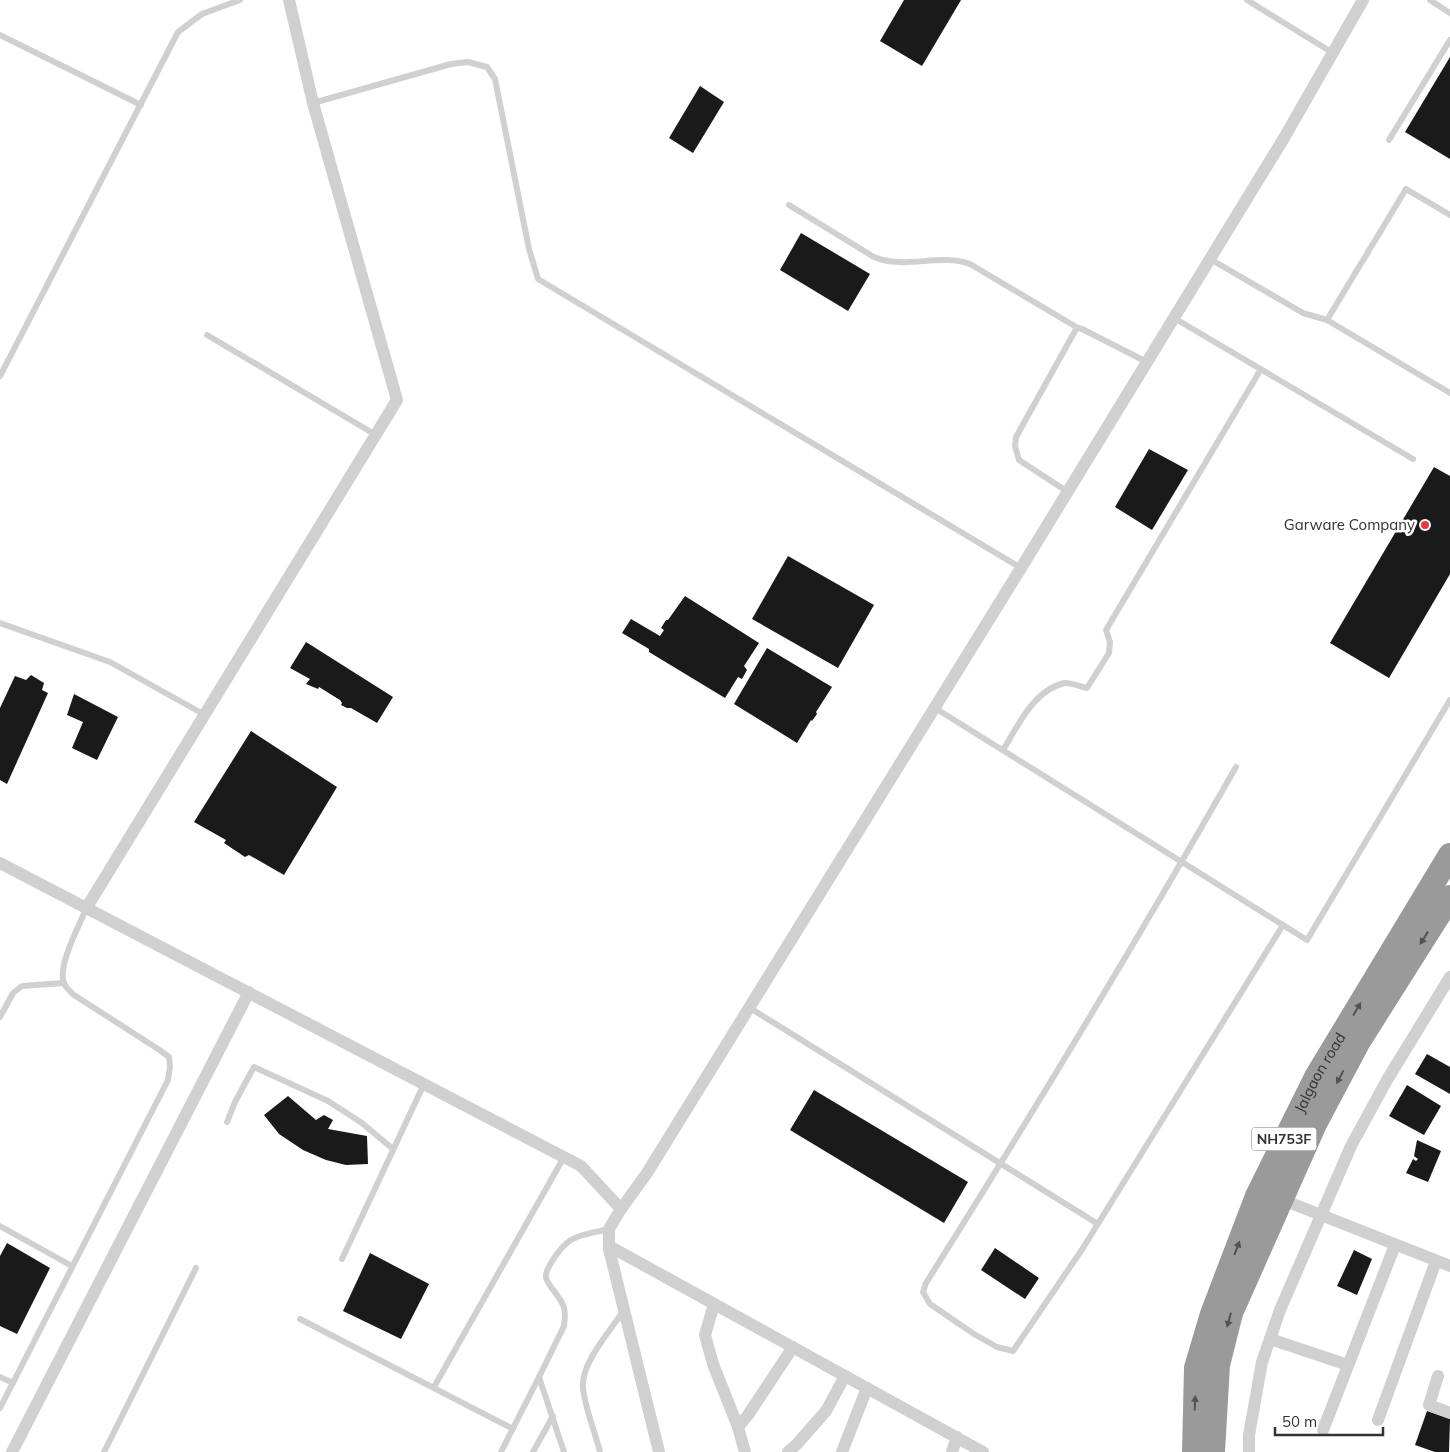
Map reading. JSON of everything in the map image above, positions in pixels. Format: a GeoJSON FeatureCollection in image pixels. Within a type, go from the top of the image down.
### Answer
{"type":"FeatureCollection","features":[{"type":"Feature","properties":{"kind":"highway","name":"Jalgaon road"},"geometry":{"type":"LineString","coordinates":[[1194,1452],[1196,1368],[1212,1314],[1259,1193],[1316,1077],[1450,854]]}},
{"type":"Feature","properties":{"kind":"highway","name":"Jalgaon road"},"geometry":{"type":"LineString","coordinates":[[1213,1452],[1218,1365],[1230,1313],[1315,1124],[1359,1041],[1450,896]]}},
{"type":"Feature","properties":{"kind":"street"},"geometry":{"type":"LineString","coordinates":[[87,907],[397,400],[313,103],[289,0]]}},
{"type":"Feature","properties":{"kind":"street"},"geometry":{"type":"LineString","coordinates":[[659,1452],[609,1246],[609,1229],[647,1173],[1022,568],[1210,259],[1363,0]]}},
{"type":"Feature","properties":{"kind":"street"},"geometry":{"type":"LineString","coordinates":[[0,863],[564,1157],[580,1166],[621,1209]]}},
{"type":"Feature","properties":{"kind":"street"},"geometry":{"type":"LineString","coordinates":[[1249,1452],[1249,1435],[1262,1362],[1280,1310],[1356,1138],[1387,1080],[1450,976]]}},
{"type":"Feature","properties":{"kind":"street"},"geometry":{"type":"LineString","coordinates":[[12,1452],[249,992]]}},
{"type":"Feature","properties":{"kind":"street"},"geometry":{"type":"LineString","coordinates":[[1259,1193],[1282,1198],[1396,1245],[1446,1263],[1378,1420]]}},
{"type":"Feature","properties":{"kind":"street"},"geometry":{"type":"LineString","coordinates":[[1323,1430],[1396,1245]]}},
{"type":"Feature","properties":{"kind":"street"},"geometry":{"type":"LineString","coordinates":[[609,1246],[983,1452]]}},
{"type":"Feature","properties":{"kind":"street"},"geometry":{"type":"LineString","coordinates":[[714,1304],[705,1335],[713,1364],[738,1427],[745,1452]]}},
{"type":"Feature","properties":{"kind":"street"},"geometry":{"type":"LineString","coordinates":[[1270,1339],[1348,1365]]}},
{"type":"Feature","properties":{"kind":"street"},"geometry":{"type":"LineString","coordinates":[[738,1427],[793,1347]]}},
{"type":"Feature","properties":{"kind":"street"},"geometry":{"type":"LineString","coordinates":[[788,1452],[826,1411],[845,1376]]}},
{"type":"Feature","properties":{"kind":"street"},"geometry":{"type":"LineString","coordinates":[[1438,1376],[1429,1405],[1450,1413]]}},
{"type":"Feature","properties":{"kind":"street"},"geometry":{"type":"LineString","coordinates":[[842,1452],[867,1388]]}},
{"type":"Feature","properties":{"kind":"street"},"geometry":{"type":"LineString","coordinates":[[952,1452],[957,1437]]}},
{"type":"Feature","properties":{"kind":"lane"},"geometry":{"type":"LineString","coordinates":[[0,376],[178,32],[202,14],[240,0]]}},
{"type":"Feature","properties":{"kind":"lane"},"geometry":{"type":"LineString","coordinates":[[1247,0],[1333,53]]}},
{"type":"Feature","properties":{"kind":"lane"},"geometry":{"type":"LineString","coordinates":[[1430,0],[1450,13]]}},
{"type":"Feature","properties":{"kind":"lane"},"geometry":{"type":"LineString","coordinates":[[0,34],[140,105]]}},
{"type":"Feature","properties":{"kind":"lane"},"geometry":{"type":"LineString","coordinates":[[1389,140],[1450,40]]}},
{"type":"Feature","properties":{"kind":"lane"},"geometry":{"type":"LineString","coordinates":[[313,103],[451,64],[468,62],[487,67],[495,79],[529,248],[538,279],[1022,568]]}},
{"type":"Feature","properties":{"kind":"lane"},"geometry":{"type":"LineString","coordinates":[[1327,320],[1406,189],[1450,215]]}},
{"type":"Feature","properties":{"kind":"lane"},"geometry":{"type":"LineString","coordinates":[[789,205],[874,257],[886,262],[959,260],[970,264],[1078,328],[1147,362]]}},
{"type":"Feature","properties":{"kind":"lane"},"geometry":{"type":"LineString","coordinates":[[1210,259],[1303,313],[1327,320],[1450,392]]}},
{"type":"Feature","properties":{"kind":"lane"},"geometry":{"type":"LineString","coordinates":[[1174,318],[1412,459]]}},
{"type":"Feature","properties":{"kind":"lane"},"geometry":{"type":"LineString","coordinates":[[1068,492],[1019,460],[1015,446],[1016,437],[1078,328]]}},
{"type":"Feature","properties":{"kind":"lane"},"geometry":{"type":"LineString","coordinates":[[208,335],[376,435]]}},
{"type":"Feature","properties":{"kind":"lane"},"geometry":{"type":"LineString","coordinates":[[1003,750],[1030,707],[1047,690],[1066,682],[1087,688],[1109,653],[1110,642],[1106,630],[1260,369]]}},
{"type":"Feature","properties":{"kind":"lane"},"geometry":{"type":"LineString","coordinates":[[0,623],[110,662],[205,714]]}},
{"type":"Feature","properties":{"kind":"lane"},"geometry":{"type":"LineString","coordinates":[[935,708],[1307,940],[1450,700]]}},
{"type":"Feature","properties":{"kind":"lane"},"geometry":{"type":"LineString","coordinates":[[1236,767],[1182,862],[1001,1164],[926,1284],[923,1292],[930,1304],[974,1334],[997,1347],[1013,1351],[1098,1224],[1283,925]]}},
{"type":"Feature","properties":{"kind":"lane"},"geometry":{"type":"LineString","coordinates":[[0,1408],[168,1080],[169,1057],[74,995],[64,984],[62,972],[68,952],[87,907]]}},
{"type":"Feature","properties":{"kind":"lane"},"geometry":{"type":"LineString","coordinates":[[0,1017],[13,993],[22,986],[64,984]]}},
{"type":"Feature","properties":{"kind":"lane"},"geometry":{"type":"LineString","coordinates":[[750,1008],[1098,1224]]}},
{"type":"Feature","properties":{"kind":"lane"},"geometry":{"type":"LineString","coordinates":[[227,1122],[235,1102],[254,1067],[328,1101],[362,1123],[393,1149]]}},
{"type":"Feature","properties":{"kind":"lane"},"geometry":{"type":"LineString","coordinates":[[342,1259],[424,1084]]}},
{"type":"Feature","properties":{"kind":"lane"},"geometry":{"type":"LineString","coordinates":[[434,1387],[564,1157]]}},
{"type":"Feature","properties":{"kind":"lane"},"geometry":{"type":"LineString","coordinates":[[0,1226],[72,1266]]}},
{"type":"Feature","properties":{"kind":"lane"},"geometry":{"type":"LineString","coordinates":[[502,1452],[564,1326],[563,1302],[546,1278],[546,1272],[566,1241],[576,1236],[609,1229]]}},
{"type":"Feature","properties":{"kind":"lane"},"geometry":{"type":"LineString","coordinates":[[104,1452],[196,1268]]}},
{"type":"Feature","properties":{"kind":"lane"},"geometry":{"type":"LineString","coordinates":[[600,1452],[583,1387],[584,1375],[589,1361],[624,1310]]}},
{"type":"Feature","properties":{"kind":"lane"},"geometry":{"type":"LineString","coordinates":[[300,1319],[513,1429]]}},
{"type":"Feature","properties":{"kind":"lane"},"geometry":{"type":"LineString","coordinates":[[0,1377],[13,1383]]}},
{"type":"Feature","properties":{"kind":"lane"},"geometry":{"type":"LineString","coordinates":[[539,1377],[564,1452]]}},
{"type":"Feature","properties":{"kind":"lane"},"geometry":{"type":"LineString","coordinates":[[533,1452],[553,1416]]}},
{"type":"Feature","properties":{"kind":"building"},"geometry":{"type":"Polygon","coordinates":[[[904,0],[961,0],[922,66],[880,41],[904,0]]]}},
{"type":"Feature","properties":{"kind":"building"},"geometry":{"type":"Polygon","coordinates":[[[1450,57],[1450,159],[1405,132],[1450,57]]]}},
{"type":"Feature","properties":{"kind":"building"},"geometry":{"type":"Polygon","coordinates":[[[700,86],[724,102],[693,153],[669,138],[700,86]]]}},
{"type":"Feature","properties":{"kind":"building"},"geometry":{"type":"Polygon","coordinates":[[[801,233],[870,274],[848,311],[780,270],[801,233]]]}},
{"type":"Feature","properties":{"kind":"building"},"geometry":{"type":"Polygon","coordinates":[[[1149,449],[1188,470],[1152,530],[1115,507],[1149,449]]]}},
{"type":"Feature","properties":{"kind":"building","name":"Garware Company"},"geometry":{"type":"Polygon","coordinates":[[[1434,467],[1450,476],[1450,574],[1389,678],[1330,643],[1434,467]]]}},
{"type":"Feature","properties":{"kind":"building"},"geometry":{"type":"Polygon","coordinates":[[[788,556],[874,605],[838,668],[752,619],[788,556]]]}},
{"type":"Feature","properties":{"kind":"building"},"geometry":{"type":"Polygon","coordinates":[[[685,596],[759,643],[744,666],[747,670],[742,679],[738,677],[725,698],[649,652],[649,649],[622,633],[631,619],[660,636],[664,630],[661,628],[666,620],[668,620],[685,596]]]}},
{"type":"Feature","properties":{"kind":"building"},"geometry":{"type":"Polygon","coordinates":[[[306,642],[393,697],[377,723],[351,708],[341,705],[340,700],[319,687],[318,689],[306,684],[310,679],[290,668],[306,642]]]}},
{"type":"Feature","properties":{"kind":"building"},"geometry":{"type":"Polygon","coordinates":[[[767,648],[832,687],[816,712],[817,714],[811,720],[797,743],[734,704],[767,648]]]}},
{"type":"Feature","properties":{"kind":"building"},"geometry":{"type":"Polygon","coordinates":[[[31,675],[44,683],[42,690],[48,693],[7,784],[0,780],[0,708],[15,676],[26,680],[31,675]]]}},
{"type":"Feature","properties":{"kind":"building"},"geometry":{"type":"Polygon","coordinates":[[[74,694],[118,717],[97,760],[72,748],[83,722],[67,715],[74,694]]]}},
{"type":"Feature","properties":{"kind":"building"},"geometry":{"type":"Polygon","coordinates":[[[251,731],[337,787],[284,875],[249,855],[245,857],[224,843],[226,840],[194,822],[251,731]]]}},
{"type":"Feature","properties":{"kind":"building"},"geometry":{"type":"Polygon","coordinates":[[[1427,1054],[1450,1067],[1450,1094],[1415,1074],[1427,1054]]]}},
{"type":"Feature","properties":{"kind":"building"},"geometry":{"type":"Polygon","coordinates":[[[1407,1085],[1441,1106],[1424,1135],[1389,1116],[1407,1085]]]}},
{"type":"Feature","properties":{"kind":"building"},"geometry":{"type":"Polygon","coordinates":[[[814,1090],[968,1182],[944,1223],[790,1130],[814,1090]]]}},
{"type":"Feature","properties":{"kind":"building"},"geometry":{"type":"Polygon","coordinates":[[[288,1096],[316,1120],[324,1115],[333,1120],[328,1129],[367,1136],[368,1164],[346,1165],[326,1160],[303,1150],[279,1134],[264,1115],[288,1096]]]}},
{"type":"Feature","properties":{"kind":"building"},"geometry":{"type":"Polygon","coordinates":[[[1417,1140],[1441,1151],[1428,1182],[1406,1173],[1413,1159],[1416,1161],[1418,1159],[1414,1156],[1417,1140]]]}},
{"type":"Feature","properties":{"kind":"building"},"geometry":{"type":"Polygon","coordinates":[[[7,1243],[50,1268],[17,1334],[0,1326],[0,1256],[7,1243]]]}},
{"type":"Feature","properties":{"kind":"building"},"geometry":{"type":"Polygon","coordinates":[[[995,1248],[1039,1278],[1025,1299],[981,1270],[995,1248]]]}},
{"type":"Feature","properties":{"kind":"building"},"geometry":{"type":"Polygon","coordinates":[[[1354,1250],[1372,1259],[1357,1295],[1337,1286],[1354,1250]]]}},
{"type":"Feature","properties":{"kind":"building"},"geometry":{"type":"Polygon","coordinates":[[[370,1253],[429,1284],[401,1339],[343,1311],[370,1253]]]}},
{"type":"Feature","properties":{"kind":"building"},"geometry":{"type":"Polygon","coordinates":[[[1427,1411],[1450,1419],[1449,1452],[1435,1452],[1415,1445],[1427,1411]]]}},
{"type":"Feature","properties":{"kind":"place","name":"Garware Company"},"geometry":{"type":"Point","coordinates":[1425,525]}}]}
